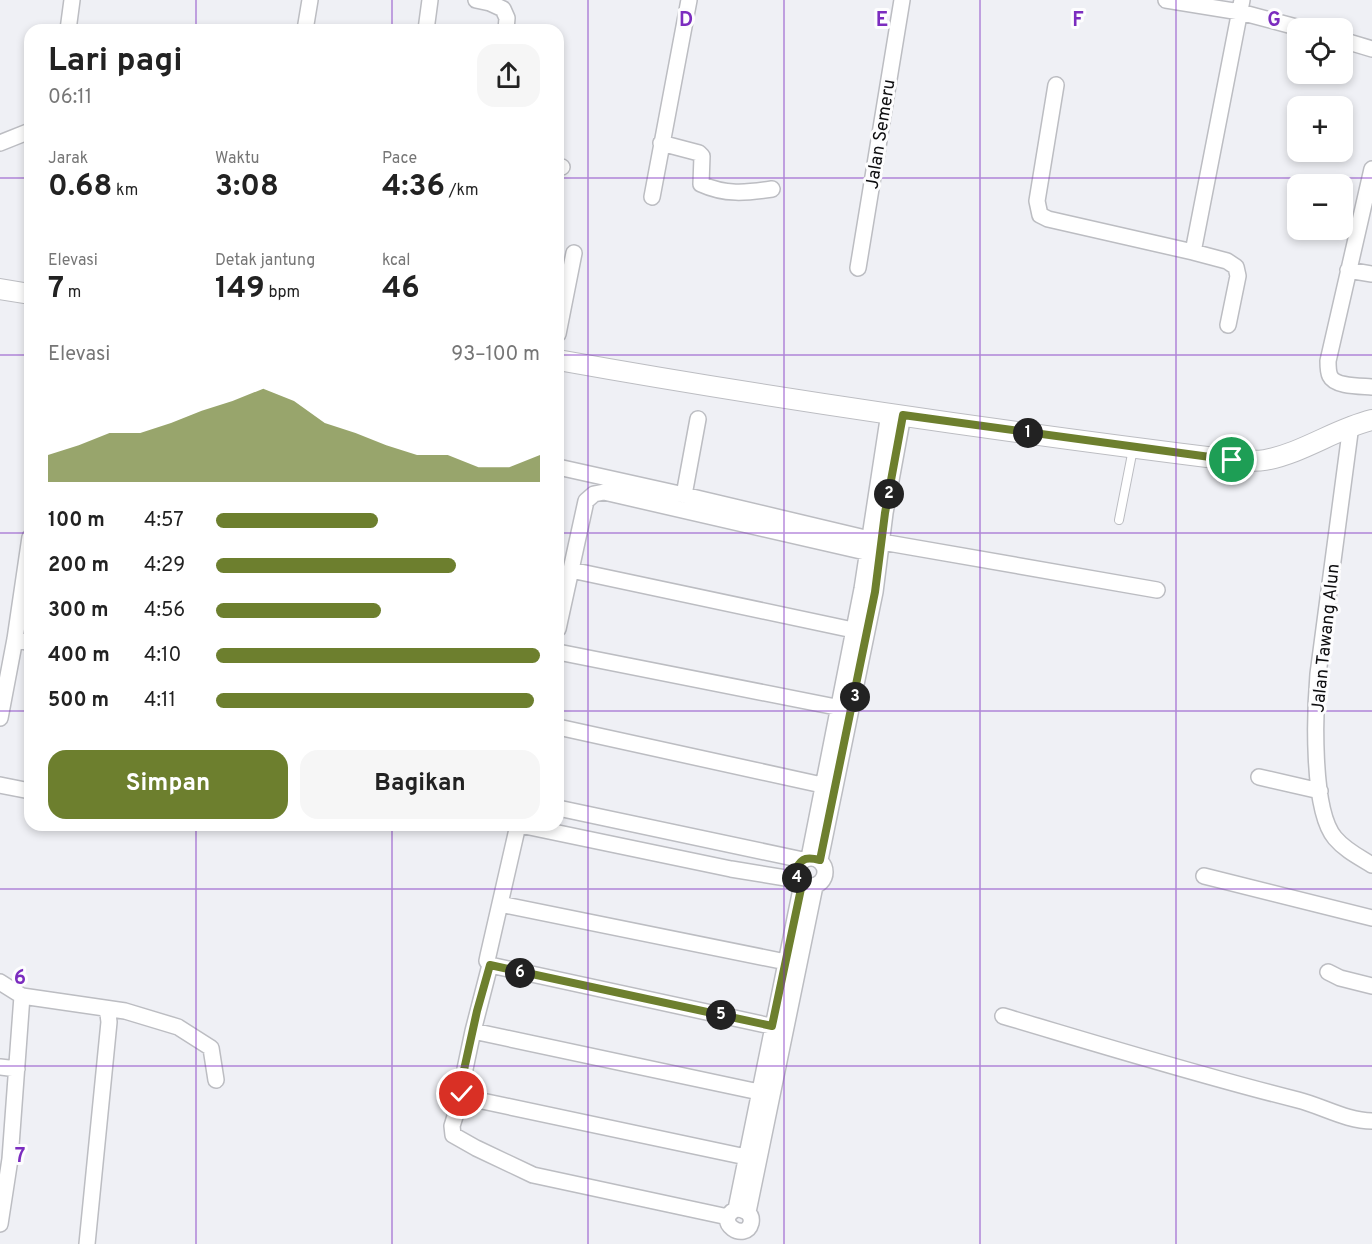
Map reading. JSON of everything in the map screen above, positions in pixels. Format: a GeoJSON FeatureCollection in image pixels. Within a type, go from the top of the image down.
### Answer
{"type":"FeatureCollection","features":[{"type":"Feature","properties":{"kind":"street"},"geometry":{"type":"LineString","coordinates":[[69,24],[72,0]]}},
{"type":"Feature","properties":{"kind":"street"},"geometry":{"type":"LineString","coordinates":[[306,24],[310,0]]}},
{"type":"Feature","properties":{"kind":"street"},"geometry":{"type":"LineString","coordinates":[[427,24],[430,0]]}},
{"type":"Feature","properties":{"kind":"street"},"geometry":{"type":"LineString","coordinates":[[476,0],[503,9],[507,18],[506,24]]}},
{"type":"Feature","properties":{"kind":"street"},"geometry":{"type":"LineString","coordinates":[[652,197],[689,0]]}},
{"type":"Feature","properties":{"kind":"street","name":"Jalan Semeru"},"geometry":{"type":"LineString","coordinates":[[858,268],[902,0]]}},
{"type":"Feature","properties":{"kind":"street"},"geometry":{"type":"LineString","coordinates":[[1166,0],[1241,6],[1287,23]]}},
{"type":"Feature","properties":{"kind":"street"},"geometry":{"type":"LineString","coordinates":[[1193,252],[1241,6]]}},
{"type":"Feature","properties":{"kind":"street"},"geometry":{"type":"LineString","coordinates":[[1353,43],[1372,49]]}},
{"type":"Feature","properties":{"kind":"street"},"geometry":{"type":"LineString","coordinates":[[1056,85],[1037,201],[1040,215],[1048,219],[1227,261],[1236,267],[1238,276],[1228,325]]}},
{"type":"Feature","properties":{"kind":"street"},"geometry":{"type":"LineString","coordinates":[[0,143],[24,133]]}},
{"type":"Feature","properties":{"kind":"street"},"geometry":{"type":"LineString","coordinates":[[661,143],[699,153],[702,156],[701,184],[706,187],[751,194],[772,189]]}},
{"type":"Feature","properties":{"kind":"street"},"geometry":{"type":"LineString","coordinates":[[1372,169],[1348,270],[1329,369],[1332,380],[1347,385],[1372,387]]}},
{"type":"Feature","properties":{"kind":"street"},"geometry":{"type":"LineString","coordinates":[[564,303],[574,252]]}},
{"type":"Feature","properties":{"kind":"street"},"geometry":{"type":"LineString","coordinates":[[1348,270],[1372,274]]}},
{"type":"Feature","properties":{"kind":"street"},"geometry":{"type":"LineString","coordinates":[[0,289],[24,293]]}},
{"type":"Feature","properties":{"kind":"street"},"geometry":{"type":"LineString","coordinates":[[564,361],[656,378],[896,414],[1232,460],[1263,461],[1297,450],[1351,425],[1372,420]]}},
{"type":"Feature","properties":{"kind":"street"},"geometry":{"type":"LineString","coordinates":[[736,1238],[728,1223],[737,1213],[779,1028],[805,883],[796,869],[810,859],[845,709],[896,414]]}},
{"type":"Feature","properties":{"kind":"street"},"geometry":{"type":"LineString","coordinates":[[684,495],[698,419]]}},
{"type":"Feature","properties":{"kind":"street","name":"Jalan Tawang Alun"},"geometry":{"type":"LineString","coordinates":[[1351,425],[1315,711],[1320,791],[1324,816],[1333,836],[1349,851],[1372,864]]}},
{"type":"Feature","properties":{"kind":"street"},"geometry":{"type":"LineString","coordinates":[[564,468],[684,495],[874,547]]}},
{"type":"Feature","properties":{"kind":"street"},"geometry":{"type":"LineString","coordinates":[[564,601],[586,501],[594,494],[604,492],[874,547],[1157,590]]}},
{"type":"Feature","properties":{"kind":"street"},"geometry":{"type":"LineString","coordinates":[[810,859],[822,786],[845,709],[853,630],[874,547]]}},
{"type":"Feature","properties":{"kind":"street"},"geometry":{"type":"LineString","coordinates":[[571,570],[853,630]]}},
{"type":"Feature","properties":{"kind":"street"},"geometry":{"type":"LineString","coordinates":[[0,718],[22,641],[24,617]]}},
{"type":"Feature","properties":{"kind":"street"},"geometry":{"type":"LineString","coordinates":[[564,653],[845,709]]}},
{"type":"Feature","properties":{"kind":"street"},"geometry":{"type":"LineString","coordinates":[[564,728],[822,786]]}},
{"type":"Feature","properties":{"kind":"street"},"geometry":{"type":"LineString","coordinates":[[1259,777],[1320,791]]}},
{"type":"Feature","properties":{"kind":"street"},"geometry":{"type":"LineString","coordinates":[[0,785],[24,790]]}},
{"type":"Feature","properties":{"kind":"street"},"geometry":{"type":"LineString","coordinates":[[550,831],[805,883],[821,884],[826,872],[810,859],[564,809]]}},
{"type":"Feature","properties":{"kind":"street"},"geometry":{"type":"LineString","coordinates":[[662,853],[665,830]]}},
{"type":"Feature","properties":{"kind":"street"},"geometry":{"type":"LineString","coordinates":[[518,831],[487,961],[490,965],[460,1088],[462,1094],[452,1126],[453,1135],[512,1167],[533,1175],[737,1213]]}},
{"type":"Feature","properties":{"kind":"street"},"geometry":{"type":"LineString","coordinates":[[1204,876],[1372,918]]}},
{"type":"Feature","properties":{"kind":"street"},"geometry":{"type":"LineString","coordinates":[[737,1213],[759,1092],[779,1028],[786,962],[805,883]]}},
{"type":"Feature","properties":{"kind":"street"},"geometry":{"type":"LineString","coordinates":[[500,904],[786,962]]}},
{"type":"Feature","properties":{"kind":"street"},"geometry":{"type":"LineString","coordinates":[[490,965],[779,1028]]}},
{"type":"Feature","properties":{"kind":"street"},"geometry":{"type":"LineString","coordinates":[[1328,972],[1340,978],[1372,986]]}},
{"type":"Feature","properties":{"kind":"street"},"geometry":{"type":"LineString","coordinates":[[0,982],[22,996],[125,1011],[178,1027],[203,1042],[213,1053],[216,1080]]}},
{"type":"Feature","properties":{"kind":"street"},"geometry":{"type":"LineString","coordinates":[[0,1224],[10,1159],[22,996]]}},
{"type":"Feature","properties":{"kind":"street"},"geometry":{"type":"LineString","coordinates":[[87,1244],[109,1022],[105,1008]]}},
{"type":"Feature","properties":{"kind":"street"},"geometry":{"type":"LineString","coordinates":[[1003,1016],[1209,1078],[1304,1101],[1361,1121],[1372,1121]]}},
{"type":"Feature","properties":{"kind":"street"},"geometry":{"type":"LineString","coordinates":[[473,1031],[759,1092]]}},
{"type":"Feature","properties":{"kind":"street"},"geometry":{"type":"LineString","coordinates":[[0,1067],[17,1069]]}},
{"type":"Feature","properties":{"kind":"street"},"geometry":{"type":"LineString","coordinates":[[462,1094],[483,1103],[746,1157]]}},
{"type":"Feature","properties":{"kind":"lane"},"geometry":{"type":"LineString","coordinates":[[1119,520],[1133,448]]}},
{"type":"Feature","properties":{"kind":"route"},"geometry":{"type":"LineString","coordinates":[[462,1094],[460,1088],[490,965],[772,1026],[802,884],[798,880],[796,869],[803,860],[809,858],[820,860],[875,592],[885,513],[903,415],[1232,460]]}}]}
